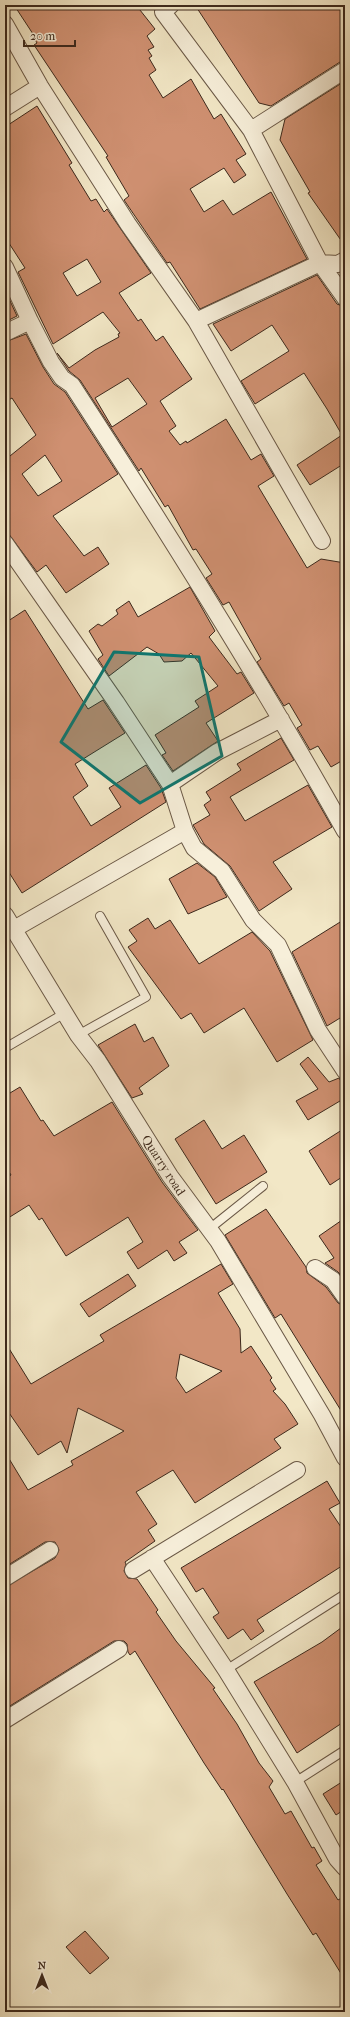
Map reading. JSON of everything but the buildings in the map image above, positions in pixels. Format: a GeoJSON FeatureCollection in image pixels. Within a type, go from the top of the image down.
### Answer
{"type":"FeatureCollection","features":[{"type":"Feature","properties":{"kind":"street"},"geometry":{"type":"LineString","coordinates":[[171,5],[163,12],[251,130],[320,262],[345,298]]}},
{"type":"Feature","properties":{"kind":"street"},"geometry":{"type":"LineString","coordinates":[[5,24],[40,86],[128,224],[196,321],[322,541]]}},
{"type":"Feature","properties":{"kind":"street"},"geometry":{"type":"LineString","coordinates":[[251,130],[345,70]]}},
{"type":"Feature","properties":{"kind":"street"},"geometry":{"type":"LineString","coordinates":[[5,108],[40,86]]}},
{"type":"Feature","properties":{"kind":"street"},"geometry":{"type":"LineString","coordinates":[[196,321],[320,262],[338,264],[345,260]]}},
{"type":"Feature","properties":{"kind":"street"},"geometry":{"type":"LineString","coordinates":[[5,268],[51,362],[62,378],[72,385],[163,525],[281,720],[345,831]]}},
{"type":"Feature","properties":{"kind":"street"},"geometry":{"type":"LineString","coordinates":[[5,333],[30,321]]}},
{"type":"Feature","properties":{"kind":"street"},"geometry":{"type":"LineString","coordinates":[[5,543],[116,702],[170,784],[185,830],[194,848],[222,871],[253,920],[278,945],[318,1030],[345,1071]]}},
{"type":"Feature","properties":{"kind":"street"},"geometry":{"type":"LineString","coordinates":[[170,784],[217,752],[281,720]]}},
{"type":"Feature","properties":{"kind":"street"},"geometry":{"type":"LineString","coordinates":[[14,929],[185,830]]}},
{"type":"Feature","properties":{"kind":"street","name":"Quarry road"},"geometry":{"type":"LineString","coordinates":[[5,915],[78,1035],[98,1061],[170,1176],[208,1230],[218,1241],[345,1456]]}},
{"type":"Feature","properties":{"kind":"street"},"geometry":{"type":"LineString","coordinates":[[315,1268],[333,1280],[345,1297]]}},
{"type":"Feature","properties":{"kind":"street"},"geometry":{"type":"LineString","coordinates":[[132,1570],[297,1470]]}},
{"type":"Feature","properties":{"kind":"street"},"geometry":{"type":"LineString","coordinates":[[5,1578],[50,1550]]}},
{"type":"Feature","properties":{"kind":"street"},"geometry":{"type":"LineString","coordinates":[[152,1558],[226,1670],[295,1782],[337,1859],[345,1868]]}},
{"type":"Feature","properties":{"kind":"street"},"geometry":{"type":"LineString","coordinates":[[5,1720],[119,1649]]}},
{"type":"Feature","properties":{"kind":"lane"},"geometry":{"type":"LineString","coordinates":[[78,1035],[146,997],[100,916]]}},
{"type":"Feature","properties":{"kind":"lane"},"geometry":{"type":"LineString","coordinates":[[5,1048],[65,1013]]}},
{"type":"Feature","properties":{"kind":"lane"},"geometry":{"type":"LineString","coordinates":[[208,1230],[264,1186]]}},
{"type":"Feature","properties":{"kind":"lane"},"geometry":{"type":"LineString","coordinates":[[226,1670],[345,1594]]}},
{"type":"Feature","properties":{"kind":"lane"},"geometry":{"type":"LineString","coordinates":[[295,1782],[345,1750]]}},
{"type":"Feature","properties":{"kind":"highlighted area"},"geometry":{"type":"Polygon","coordinates":[[[114,652],[199,657],[222,756],[140,803],[61,742],[114,652]]]}}]}
